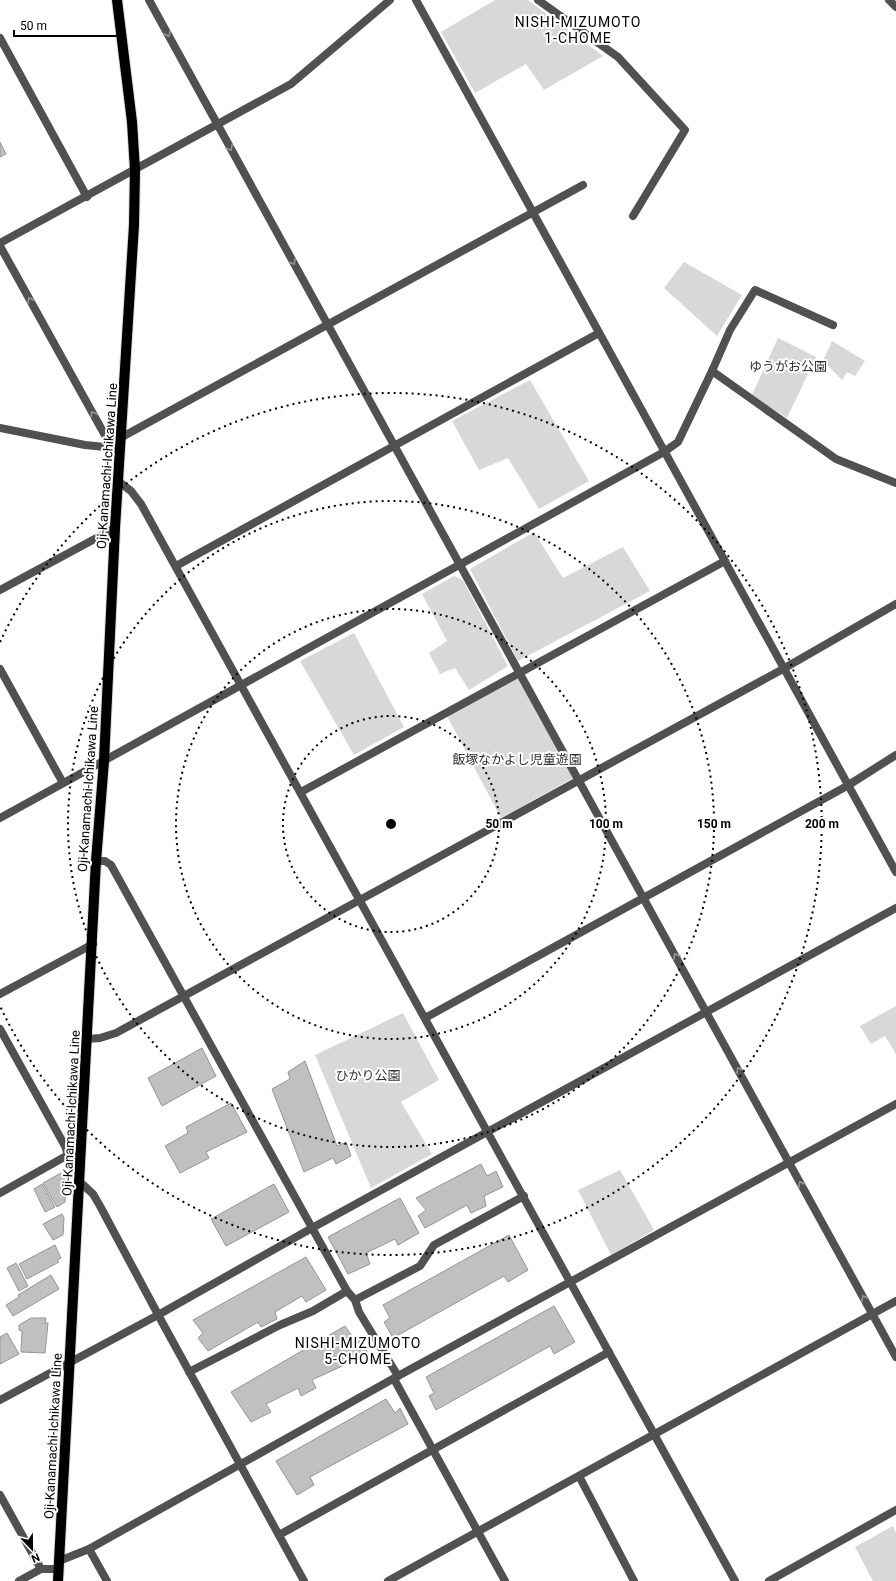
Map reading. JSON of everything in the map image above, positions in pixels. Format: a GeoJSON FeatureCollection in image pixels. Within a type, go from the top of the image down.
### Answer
{"type":"FeatureCollection","features":[{"type":"Feature","properties":{"kind":"main road","name":"Oji-Kanamachi-Ichikawa Line"},"geometry":{"type":"LineString","coordinates":[[58,1581],[71,1362],[96,861],[104,761],[118,481],[116,448],[122,437],[135,170],[132,122],[117,0]]}},
{"type":"Feature","properties":{"kind":"street"},"geometry":{"type":"LineString","coordinates":[[149,0],[707,1011],[896,1357]]}},
{"type":"Feature","properties":{"kind":"street"},"geometry":{"type":"LineString","coordinates":[[0,243],[291,84],[390,0]]}},
{"type":"Feature","properties":{"kind":"street"},"geometry":{"type":"LineString","coordinates":[[416,0],[532,213],[725,560],[847,786],[896,872]]}},
{"type":"Feature","properties":{"kind":"street"},"geometry":{"type":"LineString","coordinates":[[538,0],[618,57],[685,130],[633,216]]}},
{"type":"Feature","properties":{"kind":"street"},"geometry":{"type":"LineString","coordinates":[[889,0],[896,7]]}},
{"type":"Feature","properties":{"kind":"street"},"geometry":{"type":"LineString","coordinates":[[0,38],[87,196]]}},
{"type":"Feature","properties":{"kind":"street"},"geometry":{"type":"LineString","coordinates":[[122,437],[583,185]]}},
{"type":"Feature","properties":{"kind":"street"},"geometry":{"type":"LineString","coordinates":[[0,246],[116,448]]}},
{"type":"Feature","properties":{"kind":"street"},"geometry":{"type":"LineString","coordinates":[[0,818],[664,452],[678,442],[730,330],[755,290],[833,325]]}},
{"type":"Feature","properties":{"kind":"street"},"geometry":{"type":"LineString","coordinates":[[176,566],[599,333]]}},
{"type":"Feature","properties":{"kind":"street"},"geometry":{"type":"LineString","coordinates":[[712,371],[836,459],[896,483]]}},
{"type":"Feature","properties":{"kind":"street"},"geometry":{"type":"LineString","coordinates":[[0,428],[85,445],[116,448]]}},
{"type":"Feature","properties":{"kind":"street"},"geometry":{"type":"LineString","coordinates":[[118,481],[137,497],[176,566],[240,685],[301,792],[359,900],[736,1581]]}},
{"type":"Feature","properties":{"kind":"street"},"geometry":{"type":"LineString","coordinates":[[0,590],[115,528]]}},
{"type":"Feature","properties":{"kind":"street"},"geometry":{"type":"LineString","coordinates":[[301,792],[520,674],[725,560]]}},
{"type":"Feature","properties":{"kind":"street"},"geometry":{"type":"LineString","coordinates":[[87,1039],[100,1038],[116,1033],[184,997],[783,669],[896,604]]}},
{"type":"Feature","properties":{"kind":"street"},"geometry":{"type":"LineString","coordinates":[[0,669],[63,783]]}},
{"type":"Feature","properties":{"kind":"street"},"geometry":{"type":"LineString","coordinates":[[425,1018],[847,786],[896,755]]}},
{"type":"Feature","properties":{"kind":"street"},"geometry":{"type":"LineString","coordinates":[[96,861],[105,861],[111,865],[346,1291],[355,1300],[359,1312],[505,1581]]}},
{"type":"Feature","properties":{"kind":"street"},"geometry":{"type":"LineString","coordinates":[[0,1400],[158,1315],[312,1228],[896,908]]}},
{"type":"Feature","properties":{"kind":"street"},"geometry":{"type":"LineString","coordinates":[[0,994],[92,944]]}},
{"type":"Feature","properties":{"kind":"street"},"geometry":{"type":"LineString","coordinates":[[0,1029],[65,1146],[68,1156]]}},
{"type":"Feature","properties":{"kind":"street"},"geometry":{"type":"LineString","coordinates":[[19,1581],[41,1569],[58,1565],[90,1549],[240,1464],[896,1104]]}},
{"type":"Feature","properties":{"kind":"street"},"geometry":{"type":"LineString","coordinates":[[0,1193],[68,1156],[81,1154]]}},
{"type":"Feature","properties":{"kind":"street"},"geometry":{"type":"LineString","coordinates":[[80,1182],[93,1194],[100,1206],[304,1581]]}},
{"type":"Feature","properties":{"kind":"street"},"geometry":{"type":"LineString","coordinates":[[355,1300],[420,1266],[434,1245],[524,1196]]}},
{"type":"Feature","properties":{"kind":"street"},"geometry":{"type":"LineString","coordinates":[[189,1372],[280,1325],[313,1312],[346,1291]]}},
{"type":"Feature","properties":{"kind":"street"},"geometry":{"type":"LineString","coordinates":[[388,1581],[896,1301]]}},
{"type":"Feature","properties":{"kind":"street"},"geometry":{"type":"LineString","coordinates":[[278,1534],[609,1352]]}},
{"type":"Feature","properties":{"kind":"street"},"geometry":{"type":"LineString","coordinates":[[579,1476],[634,1581]]}},
{"type":"Feature","properties":{"kind":"street"},"geometry":{"type":"LineString","coordinates":[[0,1495],[41,1569]]}},
{"type":"Feature","properties":{"kind":"street"},"geometry":{"type":"LineString","coordinates":[[769,1581],[896,1510]]}},
{"type":"Feature","properties":{"kind":"street"},"geometry":{"type":"LineString","coordinates":[[90,1549],[107,1581]]}},
{"type":"Feature","properties":{"kind":"green space"},"geometry":{"type":"Polygon","coordinates":[[[495,0],[528,0],[603,56],[544,90],[526,64],[475,93],[441,32],[495,0]]]}},
{"type":"Feature","properties":{"kind":"green space"},"geometry":{"type":"Polygon","coordinates":[[[684,262],[742,295],[717,336],[664,288],[684,262]]]}},
{"type":"Feature","properties":{"kind":"green space","name":"ゆうがお公園"},"geometry":{"type":"Polygon","coordinates":[[[778,338],[816,357],[787,418],[752,395],[778,338]]]}},
{"type":"Feature","properties":{"kind":"green space"},"geometry":{"type":"Polygon","coordinates":[[[832,341],[865,361],[855,376],[847,372],[842,380],[823,361],[832,341]]]}},
{"type":"Feature","properties":{"kind":"green space"},"geometry":{"type":"Polygon","coordinates":[[[530,380],[589,481],[539,509],[508,458],[479,470],[452,421],[530,380]]]}},
{"type":"Feature","properties":{"kind":"green space"},"geometry":{"type":"Polygon","coordinates":[[[534,532],[563,578],[623,547],[650,591],[518,661],[470,569],[534,532]]]}},
{"type":"Feature","properties":{"kind":"green space"},"geometry":{"type":"Polygon","coordinates":[[[454,576],[463,580],[508,666],[469,690],[455,668],[440,674],[429,653],[447,641],[422,594],[454,576]]]}},
{"type":"Feature","properties":{"kind":"green space"},"geometry":{"type":"Polygon","coordinates":[[[354,633],[404,727],[354,755],[300,661],[354,633]]]}},
{"type":"Feature","properties":{"kind":"green space","name":"飯塚なかよし児童遊園"},"geometry":{"type":"Polygon","coordinates":[[[518,678],[575,777],[501,818],[447,716],[518,678]]]}},
{"type":"Feature","properties":{"kind":"green space"},"geometry":{"type":"Polygon","coordinates":[[[896,1006],[896,1054],[885,1036],[871,1044],[860,1026],[896,1006]]]}},
{"type":"Feature","properties":{"kind":"green space","name":"ひかり公園"},"geometry":{"type":"Polygon","coordinates":[[[403,1013],[439,1080],[401,1102],[432,1154],[371,1188],[315,1055],[403,1013]]]}},
{"type":"Feature","properties":{"kind":"green space"},"geometry":{"type":"Polygon","coordinates":[[[620,1170],[654,1230],[611,1255],[578,1190],[620,1170]]]}},
{"type":"Feature","properties":{"kind":"green space"},"geometry":{"type":"Polygon","coordinates":[[[893,1526],[896,1533],[896,1581],[873,1581],[855,1547],[893,1526]]]}},
{"type":"Feature","properties":{"kind":"building"},"geometry":{"type":"Polygon","coordinates":[[[0,142],[6,154],[0,157],[0,142]]]}},
{"type":"Feature","properties":{"kind":"building"},"geometry":{"type":"Polygon","coordinates":[[[202,1048],[216,1076],[162,1106],[148,1078],[202,1048]]]}},
{"type":"Feature","properties":{"kind":"building"},"geometry":{"type":"Polygon","coordinates":[[[305,1061],[337,1146],[346,1142],[351,1156],[336,1164],[333,1158],[304,1172],[272,1089],[290,1079],[288,1072],[305,1061]]]}},
{"type":"Feature","properties":{"kind":"building"},"geometry":{"type":"Polygon","coordinates":[[[231,1103],[247,1132],[206,1152],[209,1158],[180,1173],[165,1146],[188,1133],[186,1127],[231,1103]]]}},
{"type":"Feature","properties":{"kind":"building"},"geometry":{"type":"Polygon","coordinates":[[[481,1164],[487,1176],[496,1171],[503,1187],[484,1196],[486,1206],[471,1213],[467,1205],[425,1228],[418,1216],[426,1210],[416,1198],[481,1164]]]}},
{"type":"Feature","properties":{"kind":"building"},"geometry":{"type":"Polygon","coordinates":[[[61,1173],[67,1184],[64,1185],[66,1189],[65,1202],[57,1207],[43,1183],[61,1173]]]}},
{"type":"Feature","properties":{"kind":"building"},"geometry":{"type":"Polygon","coordinates":[[[42,1184],[55,1207],[45,1212],[34,1189],[42,1184]]]}},
{"type":"Feature","properties":{"kind":"building"},"geometry":{"type":"Polygon","coordinates":[[[274,1184],[289,1212],[226,1246],[211,1219],[274,1184]]]}},
{"type":"Feature","properties":{"kind":"building"},"geometry":{"type":"Polygon","coordinates":[[[400,1198],[419,1233],[398,1245],[395,1239],[366,1253],[370,1264],[348,1274],[328,1237],[400,1198]]]}},
{"type":"Feature","properties":{"kind":"building"},"geometry":{"type":"Polygon","coordinates":[[[62,1214],[64,1218],[63,1235],[53,1240],[43,1224],[62,1214]]]}},
{"type":"Feature","properties":{"kind":"building"},"geometry":{"type":"Polygon","coordinates":[[[509,1235],[528,1270],[508,1282],[504,1276],[393,1338],[384,1322],[390,1318],[383,1305],[509,1235]]]}},
{"type":"Feature","properties":{"kind":"building"},"geometry":{"type":"Polygon","coordinates":[[[55,1245],[61,1258],[57,1260],[59,1262],[27,1279],[19,1264],[55,1245]]]}},
{"type":"Feature","properties":{"kind":"building"},"geometry":{"type":"Polygon","coordinates":[[[306,1257],[326,1290],[306,1302],[302,1296],[275,1312],[277,1319],[261,1327],[258,1322],[208,1351],[198,1338],[203,1333],[193,1320],[306,1257]]]}},
{"type":"Feature","properties":{"kind":"building"},"geometry":{"type":"Polygon","coordinates":[[[16,1263],[28,1286],[19,1291],[7,1268],[16,1263]]]}},
{"type":"Feature","properties":{"kind":"building"},"geometry":{"type":"Polygon","coordinates":[[[51,1275],[59,1289],[13,1316],[6,1305],[19,1297],[18,1295],[51,1275]]]}},
{"type":"Feature","properties":{"kind":"building"},"geometry":{"type":"Polygon","coordinates":[[[554,1306],[575,1342],[554,1354],[550,1346],[436,1410],[429,1396],[434,1393],[426,1377],[554,1306]]]}},
{"type":"Feature","properties":{"kind":"building"},"geometry":{"type":"Polygon","coordinates":[[[31,1318],[46,1318],[45,1323],[48,1323],[45,1353],[21,1352],[22,1331],[19,1330],[19,1325],[31,1318]]]}},
{"type":"Feature","properties":{"kind":"building"},"geometry":{"type":"Polygon","coordinates":[[[345,1326],[354,1339],[360,1337],[368,1354],[312,1380],[316,1388],[301,1396],[298,1388],[266,1404],[271,1412],[251,1422],[231,1392],[345,1326]]]}},
{"type":"Feature","properties":{"kind":"building"},"geometry":{"type":"Polygon","coordinates":[[[7,1333],[19,1354],[0,1364],[0,1337],[7,1333]]]}},
{"type":"Feature","properties":{"kind":"building"},"geometry":{"type":"Polygon","coordinates":[[[386,1399],[395,1413],[400,1408],[408,1424],[310,1477],[314,1485],[297,1495],[276,1461],[386,1399]]]}},
{"type":"Feature","properties":{"kind":"district","name":"NISHI-MIZUMOTO 1-CHOME"},"geometry":{"type":"Point","coordinates":[578,30]}},
{"type":"Feature","properties":{"kind":"district","name":"NISHI-MIZUMOTO 5-CHOME"},"geometry":{"type":"Point","coordinates":[358,1352]}}]}
